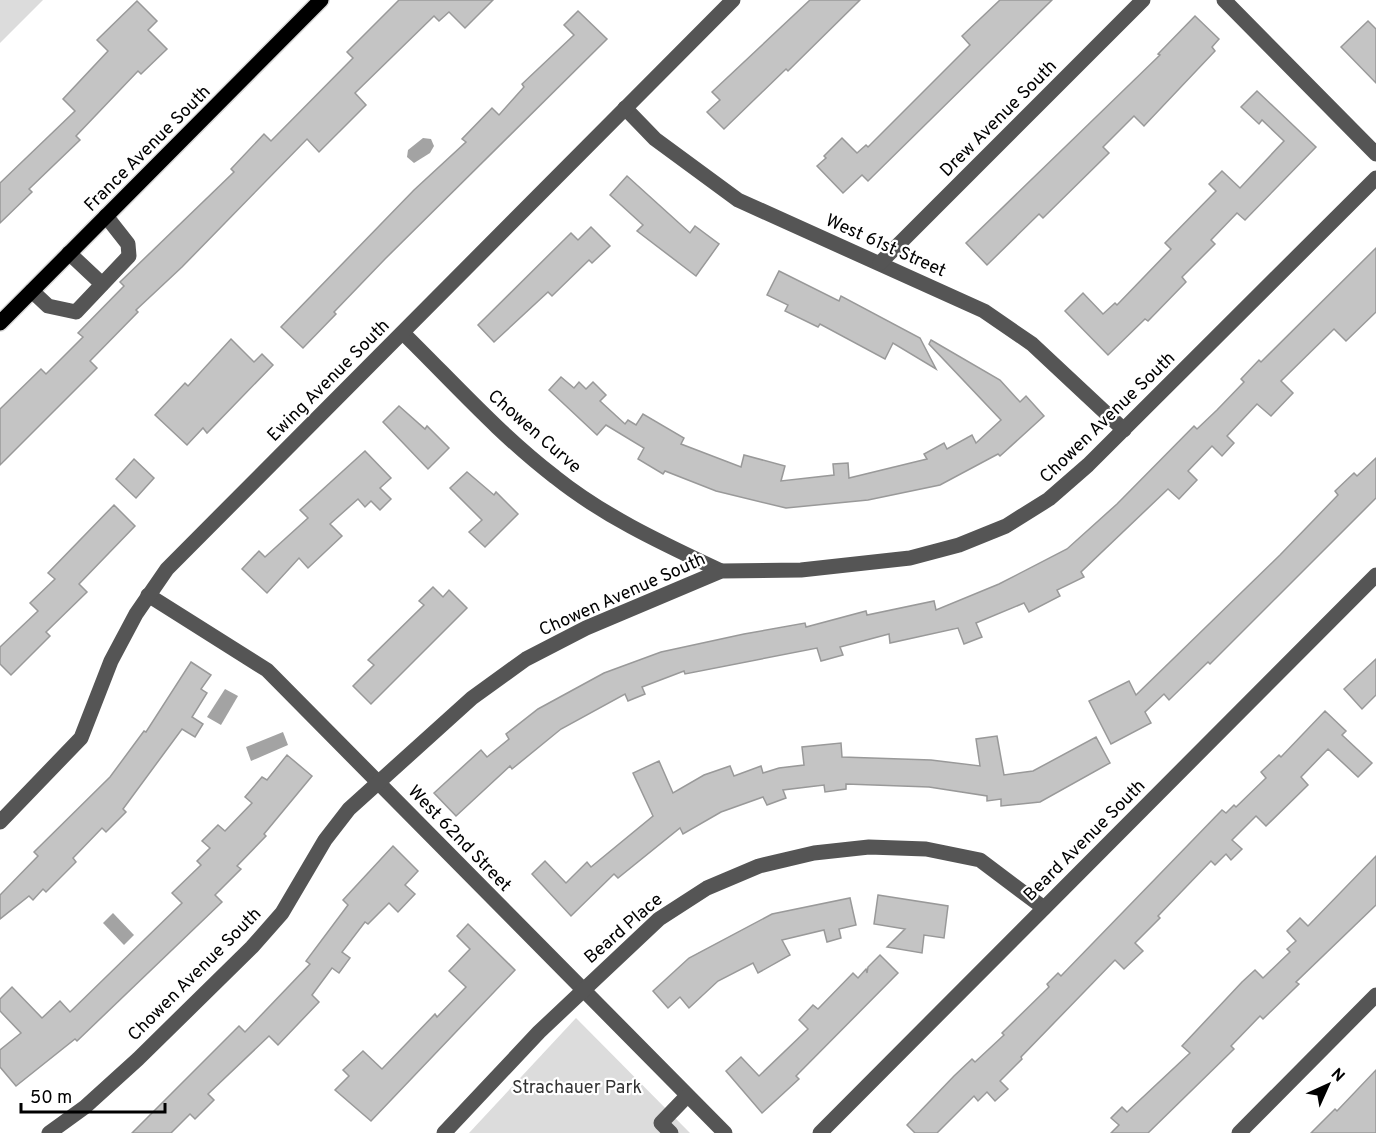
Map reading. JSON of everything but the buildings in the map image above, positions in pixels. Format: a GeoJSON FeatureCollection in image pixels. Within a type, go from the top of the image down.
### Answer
{"type":"FeatureCollection","features":[{"type":"Feature","properties":{"kind":"main road","name":"France Avenue South"},"geometry":{"type":"LineString","coordinates":[[0,323],[321,0]]}},
{"type":"Feature","properties":{"kind":"street","name":"Ewing Avenue South"},"geometry":{"type":"LineString","coordinates":[[0,822],[81,738],[111,661],[148,595],[167,569],[195,538],[403,333],[733,0]]}},
{"type":"Feature","properties":{"kind":"street","name":"Drew Avenue South"},"geometry":{"type":"LineString","coordinates":[[880,263],[1143,0]]}},
{"type":"Feature","properties":{"kind":"street"},"geometry":{"type":"LineString","coordinates":[[1224,0],[1376,154]]}},
{"type":"Feature","properties":{"kind":"street","name":"West 61st Street"},"geometry":{"type":"LineString","coordinates":[[625,108],[655,139],[738,200],[984,311],[1032,344],[1077,383],[1124,430]]}},
{"type":"Feature","properties":{"kind":"street","name":"Chowen Avenue South"},"geometry":{"type":"LineString","coordinates":[[49,1133],[86,1107],[252,947],[282,913],[325,840],[349,809],[472,698],[526,659],[586,628],[721,572],[801,570],[910,558],[959,545],[1005,526],[1049,499],[1124,430],[1376,178]]}},
{"type":"Feature","properties":{"kind":"street"},"geometry":{"type":"LineString","coordinates":[[32,291],[48,306],[76,312],[129,256],[128,244],[106,216]]}},
{"type":"Feature","properties":{"kind":"street"},"geometry":{"type":"LineString","coordinates":[[69,254],[102,284]]}},
{"type":"Feature","properties":{"kind":"street","name":"Chowen Curve"},"geometry":{"type":"LineString","coordinates":[[403,333],[513,441],[555,478],[602,509],[653,538],[721,572]]}},
{"type":"Feature","properties":{"kind":"street","name":"Beard Avenue South"},"geometry":{"type":"LineString","coordinates":[[820,1133],[1376,574]]}},
{"type":"Feature","properties":{"kind":"street","name":"West 62nd Street"},"geometry":{"type":"LineString","coordinates":[[148,595],[267,670],[582,991],[725,1133]]}},
{"type":"Feature","properties":{"kind":"street","name":"Beard Place"},"geometry":{"type":"LineString","coordinates":[[444,1133],[539,1032],[659,919],[707,888],[759,866],[814,853],[869,847],[926,849],[980,860],[1044,908]]}},
{"type":"Feature","properties":{"kind":"street"},"geometry":{"type":"LineString","coordinates":[[1239,1133],[1376,995]]}},
{"type":"Feature","properties":{"kind":"street"},"geometry":{"type":"LineString","coordinates":[[671,1133],[661,1123],[687,1096]]}},
{"type":"Feature","properties":{"kind":"green space"},"geometry":{"type":"Polygon","coordinates":[[[0,0],[43,0],[0,43],[0,0]]]}},
{"type":"Feature","properties":{"kind":"green space","name":"Strachauer Park"},"geometry":{"type":"Polygon","coordinates":[[[576,1018],[690,1133],[469,1133],[576,1018]]]}},
{"type":"Feature","properties":{"kind":"shaded area"},"geometry":{"type":"Polygon","coordinates":[[[423,138],[431,139],[434,146],[430,153],[414,163],[407,157],[408,150],[423,138]]]}},
{"type":"Feature","properties":{"kind":"shaded area"},"geometry":{"type":"Polygon","coordinates":[[[225,689],[238,696],[221,725],[207,717],[225,689]]]}},
{"type":"Feature","properties":{"kind":"shaded area"},"geometry":{"type":"Polygon","coordinates":[[[283,732],[288,745],[251,761],[246,747],[283,732]]]}},
{"type":"Feature","properties":{"kind":"shaded area"},"geometry":{"type":"Polygon","coordinates":[[[113,913],[134,935],[124,945],[103,923],[113,913]]]}}]}
